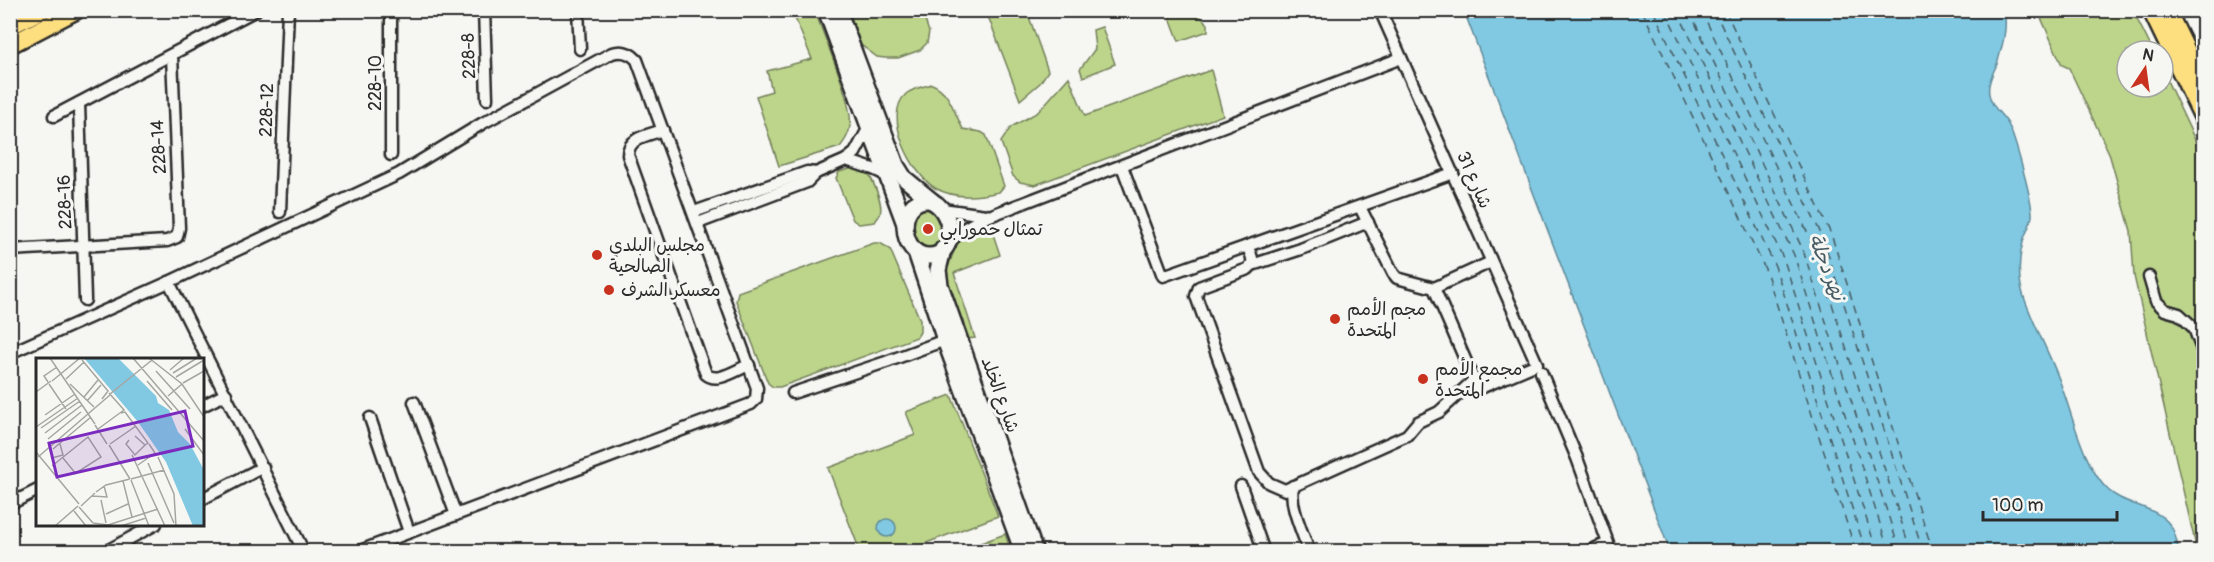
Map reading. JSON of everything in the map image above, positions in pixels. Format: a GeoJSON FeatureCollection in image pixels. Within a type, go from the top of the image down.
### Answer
{"type":"FeatureCollection","features":[{"type":"Feature","properties":{"kind":"main road"},"geometry":{"type":"LineString","coordinates":[[10,26],[42,10]]}},
{"type":"Feature","properties":{"kind":"main road"},"geometry":{"type":"LineString","coordinates":[[10,45],[77,10]]}},
{"type":"Feature","properties":{"kind":"main road"},"geometry":{"type":"LineString","coordinates":[[826,10],[853,66],[896,165],[904,178],[937,205],[949,224],[945,247],[932,256],[916,252],[907,238],[905,225],[868,129],[853,66],[838,10]]}},
{"type":"Feature","properties":{"kind":"main road"},"geometry":{"type":"LineString","coordinates":[[2151,10],[2204,120]]}},
{"type":"Feature","properties":{"kind":"main road"},"geometry":{"type":"LineString","coordinates":[[2167,10],[2204,86]]}},
{"type":"Feature","properties":{"kind":"main road"},"geometry":{"type":"LineString","coordinates":[[905,225],[908,212],[914,204],[922,200],[937,205]]}},
{"type":"Feature","properties":{"kind":"main road","name":"شارع الخلد"},"geometry":{"type":"LineString","coordinates":[[945,247],[938,270],[940,285],[1035,552]]}},
{"type":"Feature","properties":{"kind":"main road","name":"شارع الخلد"},"geometry":{"type":"LineString","coordinates":[[916,252],[945,340],[1023,552]]}},
{"type":"Feature","properties":{"kind":"street"},"geometry":{"type":"LineString","coordinates":[[54,116],[256,10]]}},
{"type":"Feature","properties":{"kind":"street","name":"228-12"},"geometry":{"type":"LineString","coordinates":[[280,212],[288,10]]}},
{"type":"Feature","properties":{"kind":"street","name":"228-10"},"geometry":{"type":"LineString","coordinates":[[391,10],[391,154]]}},
{"type":"Feature","properties":{"kind":"street","name":"228-8"},"geometry":{"type":"LineString","coordinates":[[484,10],[487,99]]}},
{"type":"Feature","properties":{"kind":"street"},"geometry":{"type":"LineString","coordinates":[[578,10],[580,49]]}},
{"type":"Feature","properties":{"kind":"street","name":"شارع 31"},"geometry":{"type":"LineString","coordinates":[[1380,10],[1578,458],[1608,543],[1587,552]]}},
{"type":"Feature","properties":{"kind":"street"},"geometry":{"type":"LineString","coordinates":[[2200,10],[2204,15]]}},
{"type":"Feature","properties":{"kind":"street"},"geometry":{"type":"LineString","coordinates":[[10,353],[169,282],[399,174],[483,123],[617,51],[626,52],[637,60],[749,365],[757,392],[756,399],[751,404],[357,552]]}},
{"type":"Feature","properties":{"kind":"street","name":"228-14"},"geometry":{"type":"LineString","coordinates":[[83,246],[167,241],[177,237],[179,228],[172,55]]}},
{"type":"Feature","properties":{"kind":"street"},"geometry":{"type":"LineString","coordinates":[[945,247],[972,222],[1401,58]]}},
{"type":"Feature","properties":{"kind":"street","name":"228-16"},"geometry":{"type":"LineString","coordinates":[[79,103],[85,300]]}},
{"type":"Feature","properties":{"kind":"street"},"geometry":{"type":"LineString","coordinates":[[696,218],[807,172],[816,173],[846,160],[855,153],[868,129]]}},
{"type":"Feature","properties":{"kind":"street"},"geometry":{"type":"LineString","coordinates":[[663,130],[633,141],[628,148],[628,155],[706,374],[711,378],[717,378],[749,365]]}},
{"type":"Feature","properties":{"kind":"street"},"geometry":{"type":"LineString","coordinates":[[846,160],[886,175]]}},
{"type":"Feature","properties":{"kind":"street"},"geometry":{"type":"LineString","coordinates":[[1122,166],[1163,276],[1453,173]]}},
{"type":"Feature","properties":{"kind":"street"},"geometry":{"type":"LineString","coordinates":[[937,205],[975,215],[995,214]]}},
{"type":"Feature","properties":{"kind":"street"},"geometry":{"type":"LineString","coordinates":[[1360,207],[1397,278],[1434,288],[1491,262]]}},
{"type":"Feature","properties":{"kind":"street"},"geometry":{"type":"LineString","coordinates":[[1368,222],[1199,287],[1196,296],[1259,472],[1269,483],[1285,490],[1407,435],[1418,422],[1439,412],[1473,380]]}},
{"type":"Feature","properties":{"kind":"street"},"geometry":{"type":"LineString","coordinates":[[10,250],[83,246]]}},
{"type":"Feature","properties":{"kind":"street"},"geometry":{"type":"LineString","coordinates":[[1247,246],[1253,259],[1252,265]]}},
{"type":"Feature","properties":{"kind":"street"},"geometry":{"type":"LineString","coordinates":[[2149,277],[2156,301],[2165,310],[2179,314],[2194,328],[2204,355]]}},
{"type":"Feature","properties":{"kind":"street"},"geometry":{"type":"LineString","coordinates":[[169,282],[304,552]]}},
{"type":"Feature","properties":{"kind":"street"},"geometry":{"type":"LineString","coordinates":[[1434,288],[1478,389],[1539,368]]}},
{"type":"Feature","properties":{"kind":"street"},"geometry":{"type":"LineString","coordinates":[[794,393],[945,340]]}},
{"type":"Feature","properties":{"kind":"street"},"geometry":{"type":"LineString","coordinates":[[204,405],[226,394]]}},
{"type":"Feature","properties":{"kind":"street"},"geometry":{"type":"LineString","coordinates":[[414,402],[456,515]]}},
{"type":"Feature","properties":{"kind":"street"},"geometry":{"type":"LineString","coordinates":[[370,418],[409,532]]}},
{"type":"Feature","properties":{"kind":"street"},"geometry":{"type":"LineString","coordinates":[[204,499],[263,467]]}},
{"type":"Feature","properties":{"kind":"street"},"geometry":{"type":"LineString","coordinates":[[1241,486],[1263,552]]}},
{"type":"Feature","properties":{"kind":"street"},"geometry":{"type":"LineString","coordinates":[[1293,486],[1294,506],[1308,552]]}},
{"type":"Feature","properties":{"kind":"street"},"geometry":{"type":"LineString","coordinates":[[10,504],[36,491]]}},
{"type":"Feature","properties":{"kind":"street"},"geometry":{"type":"LineString","coordinates":[[105,552],[154,526]]}},
{"type":"Feature","properties":{"kind":"green space"},"geometry":{"type":"Polygon","coordinates":[[[792,11],[815,11],[843,86],[850,126],[840,147],[779,166],[756,96],[772,91],[767,71],[812,59],[792,11]]]}},
{"type":"Feature","properties":{"kind":"green space"},"geometry":{"type":"Polygon","coordinates":[[[849,11],[922,11],[929,32],[927,43],[920,50],[898,58],[877,57],[861,45],[849,11]]]}},
{"type":"Feature","properties":{"kind":"green space"},"geometry":{"type":"Polygon","coordinates":[[[986,11],[1027,11],[1048,71],[1040,83],[1020,100],[986,11]]]}},
{"type":"Feature","properties":{"kind":"green space"},"geometry":{"type":"Polygon","coordinates":[[[1173,11],[1194,11],[1208,24],[1208,31],[1179,41],[1169,15],[1174,13],[1173,11]]]}},
{"type":"Feature","properties":{"kind":"green space"},"geometry":{"type":"Polygon","coordinates":[[[2038,11],[2133,11],[2147,39],[2115,39],[2115,99],[2175,98],[2203,157],[2203,551],[2197,551],[2134,276],[2131,231],[2109,153],[2069,68],[2062,65],[2038,11]]]}},
{"type":"Feature","properties":{"kind":"green space"},"geometry":{"type":"Polygon","coordinates":[[[1102,27],[1115,64],[1083,77],[1080,69],[1095,49],[1093,30],[1102,27]]]}},
{"type":"Feature","properties":{"kind":"green space"},"geometry":{"type":"Polygon","coordinates":[[[1211,70],[1223,115],[1035,185],[1020,182],[1013,176],[1001,142],[1011,127],[1038,112],[1069,77],[1085,116],[1211,70]]]}},
{"type":"Feature","properties":{"kind":"green space"},"geometry":{"type":"Polygon","coordinates":[[[932,84],[947,97],[963,129],[986,135],[1004,186],[999,192],[966,196],[943,192],[926,181],[909,158],[899,130],[897,116],[899,104],[909,92],[932,84]]]}},
{"type":"Feature","properties":{"kind":"green space"},"geometry":{"type":"Polygon","coordinates":[[[853,168],[868,172],[875,187],[881,209],[875,222],[859,224],[853,220],[836,178],[839,172],[853,168]]]}},
{"type":"Feature","properties":{"kind":"green space"},"geometry":{"type":"Polygon","coordinates":[[[931,206],[946,231],[942,244],[928,252],[911,237],[914,211],[931,206]]]}},
{"type":"Feature","properties":{"kind":"green space"},"geometry":{"type":"Polygon","coordinates":[[[989,222],[1000,255],[954,273],[975,338],[967,339],[946,281],[947,270],[956,245],[968,232],[989,222]]]}},
{"type":"Feature","properties":{"kind":"green space"},"geometry":{"type":"Polygon","coordinates":[[[874,243],[880,243],[890,249],[920,320],[920,332],[917,337],[780,387],[773,387],[768,383],[736,301],[738,292],[874,243]]]}},
{"type":"Feature","properties":{"kind":"green space"},"geometry":{"type":"Polygon","coordinates":[[[951,395],[998,516],[905,551],[860,551],[828,468],[915,435],[906,412],[951,395]]]}},
{"type":"Feature","properties":{"kind":"green space"},"geometry":{"type":"Polygon","coordinates":[[[1005,534],[1011,551],[959,551],[1005,534]]]}},
{"type":"Feature","properties":{"kind":"water","name":"نهر دجلة"},"geometry":{"type":"Polygon","coordinates":[[[1464,11],[2004,11],[2004,38],[1989,90],[1992,103],[2011,131],[2032,209],[2032,216],[2020,254],[2022,292],[2057,374],[2091,466],[2108,490],[2116,496],[2152,511],[2168,522],[2174,532],[2179,551],[1670,551],[1464,11]]]}},
{"type":"Feature","properties":{"kind":"water"},"geometry":{"type":"Polygon","coordinates":[[[887,519],[893,522],[896,528],[893,534],[887,537],[881,534],[878,528],[881,522],[887,519]]]}},
{"type":"Feature","properties":{"kind":"ferry route"},"geometry":{"type":"LineString","coordinates":[[1642,10],[1766,271],[1856,552]]}},
{"type":"Feature","properties":{"kind":"ferry route"},"geometry":{"type":"LineString","coordinates":[[1653,10],[1775,266],[1866,552]]}},
{"type":"Feature","properties":{"kind":"ferry route"},"geometry":{"type":"LineString","coordinates":[[1665,10],[1784,260],[1877,552]]}},
{"type":"Feature","properties":{"kind":"ferry route"},"geometry":{"type":"LineString","coordinates":[[1677,10],[1794,255],[1889,552]]}},
{"type":"Feature","properties":{"kind":"ferry route"},"geometry":{"type":"LineString","coordinates":[[1689,10],[1803,250],[1900,552]]}},
{"type":"Feature","properties":{"kind":"ferry route"},"geometry":{"type":"LineString","coordinates":[[1701,10],[1813,244],[1911,552]]}},
{"type":"Feature","properties":{"kind":"ferry route"},"geometry":{"type":"LineString","coordinates":[[1714,10],[1823,238],[1923,552]]}},
{"type":"Feature","properties":{"kind":"ferry route"},"geometry":{"type":"LineString","coordinates":[[1725,10],[1831,234],[1933,552]]}},
{"type":"Feature","properties":{"kind":"place","name":"تمثال حمورابي"},"geometry":{"type":"Point","coordinates":[928,229]}},
{"type":"Feature","properties":{"kind":"place","name":"مجلس البلدي الصالحية"},"geometry":{"type":"Point","coordinates":[597,255]}},
{"type":"Feature","properties":{"kind":"place","name":"معسكر الشرف"},"geometry":{"type":"Point","coordinates":[609,290]}},
{"type":"Feature","properties":{"kind":"place","name":"مجم الأمم المتحدة"},"geometry":{"type":"Point","coordinates":[1335,319]}},
{"type":"Feature","properties":{"kind":"place","name":"مجمع الأمم المتحدة"},"geometry":{"type":"Point","coordinates":[1423,379]}}]}
